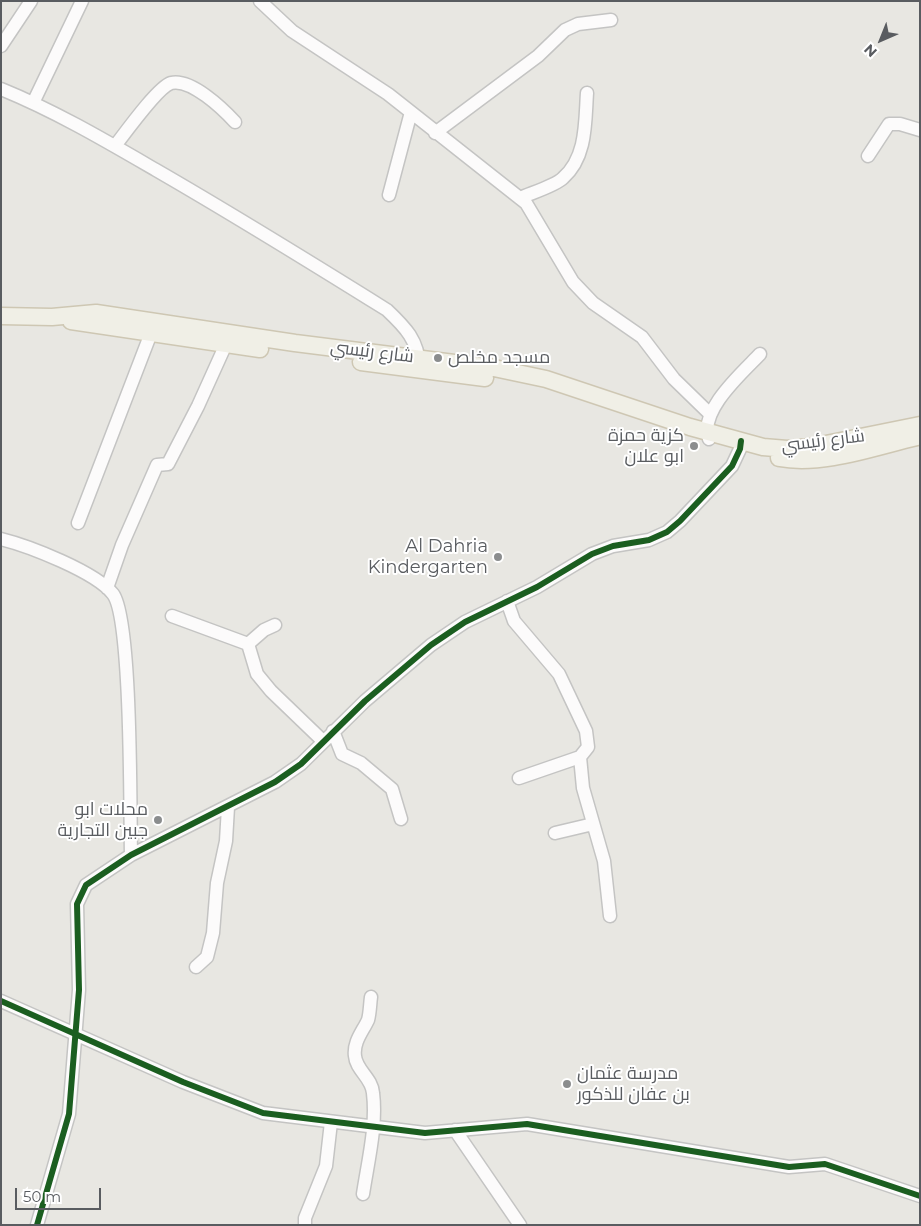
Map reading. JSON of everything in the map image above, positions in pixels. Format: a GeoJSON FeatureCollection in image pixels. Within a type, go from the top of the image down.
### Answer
{"type":"FeatureCollection","features":[{"type":"Feature","properties":{"kind":"main road","name":"شارع رئيسي"},"geometry":{"type":"LineString","coordinates":[[1,316],[52,317],[96,313],[226,344],[419,363],[494,368],[546,379],[707,435],[785,459],[810,459],[841,454],[920,436]]}},
{"type":"Feature","properties":{"kind":"main road","name":"شارع رئيسي"},"geometry":{"type":"LineString","coordinates":[[152,327],[295,344],[419,363]]}},
{"type":"Feature","properties":{"kind":"main road","name":"شارع رئيسي"},"geometry":{"type":"LineString","coordinates":[[741,445],[787,449],[811,447],[920,425]]}},
{"type":"Feature","properties":{"kind":"street"},"geometry":{"type":"LineString","coordinates":[[1,46],[30,1]]}},
{"type":"Feature","properties":{"kind":"street"},"geometry":{"type":"LineString","coordinates":[[34,103],[82,1]]}},
{"type":"Feature","properties":{"kind":"street"},"geometry":{"type":"LineString","coordinates":[[260,1],[292,31],[412,112],[435,133],[526,203],[573,282],[593,303],[642,337],[674,379],[710,414]]}},
{"type":"Feature","properties":{"kind":"street"},"geometry":{"type":"LineString","coordinates":[[435,133],[538,56],[565,30],[578,24],[611,20]]}},
{"type":"Feature","properties":{"kind":"street"},"geometry":{"type":"LineString","coordinates":[[115,146],[160,90],[172,83],[181,83],[214,100],[235,122]]}},
{"type":"Feature","properties":{"kind":"street"},"geometry":{"type":"LineString","coordinates":[[1,89],[34,103],[115,146],[251,224],[387,310],[415,341],[419,363]]}},
{"type":"Feature","properties":{"kind":"street"},"geometry":{"type":"LineString","coordinates":[[520,198],[563,179],[576,159],[584,141],[587,93]]}},
{"type":"Feature","properties":{"kind":"street"},"geometry":{"type":"LineString","coordinates":[[389,195],[412,112]]}},
{"type":"Feature","properties":{"kind":"street"},"geometry":{"type":"LineString","coordinates":[[868,156],[889,124],[900,124],[920,130]]}},
{"type":"Feature","properties":{"kind":"street"},"geometry":{"type":"LineString","coordinates":[[78,523],[152,327]]}},
{"type":"Feature","properties":{"kind":"street"},"geometry":{"type":"LineString","coordinates":[[107,588],[122,545],[157,465],[168,464],[198,406],[226,344]]}},
{"type":"Feature","properties":{"kind":"street"},"geometry":{"type":"LineString","coordinates":[[707,435],[710,414],[732,383],[760,354]]}},
{"type":"Feature","properties":{"kind":"street"},"geometry":{"type":"LineString","coordinates":[[37,1225],[69,1114],[77,1035],[78,899],[91,881],[131,855],[276,782],[301,764],[333,731],[431,645],[465,622],[597,551],[613,546],[649,540],[667,532],[680,521],[732,466],[741,445]]}},
{"type":"Feature","properties":{"kind":"street"},"geometry":{"type":"LineString","coordinates":[[1,539],[15,542],[90,575],[107,588],[118,604],[126,663],[131,855]]}},
{"type":"Feature","properties":{"kind":"street"},"geometry":{"type":"LineString","coordinates":[[507,601],[514,621],[559,674],[586,732],[588,747],[580,757],[519,778]]}},
{"type":"Feature","properties":{"kind":"street"},"geometry":{"type":"LineString","coordinates":[[172,616],[248,644]]}},
{"type":"Feature","properties":{"kind":"street"},"geometry":{"type":"LineString","coordinates":[[248,644],[264,630],[274,625]]}},
{"type":"Feature","properties":{"kind":"street"},"geometry":{"type":"LineString","coordinates":[[248,644],[257,674],[271,691],[323,741]]}},
{"type":"Feature","properties":{"kind":"street"},"geometry":{"type":"LineString","coordinates":[[333,731],[342,754],[361,763],[392,789],[401,819]]}},
{"type":"Feature","properties":{"kind":"street"},"geometry":{"type":"LineString","coordinates":[[580,757],[583,788],[604,861],[610,916]]}},
{"type":"Feature","properties":{"kind":"street"},"geometry":{"type":"LineString","coordinates":[[196,968],[206,957],[213,933],[217,883],[226,841],[228,807]]}},
{"type":"Feature","properties":{"kind":"street"},"geometry":{"type":"LineString","coordinates":[[555,833],[593,824]]}},
{"type":"Feature","properties":{"kind":"street"},"geometry":{"type":"LineString","coordinates":[[363,1194],[372,1127],[374,1093],[370,1081],[354,1056],[358,1037],[368,1019],[371,997]]}},
{"type":"Feature","properties":{"kind":"street"},"geometry":{"type":"LineString","coordinates":[[1,1001],[183,1082],[263,1113],[425,1133],[526,1124],[789,1167],[825,1164],[920,1196]]}},
{"type":"Feature","properties":{"kind":"street"},"geometry":{"type":"LineString","coordinates":[[305,1225],[305,1218],[326,1166],[331,1122]]}},
{"type":"Feature","properties":{"kind":"street"},"geometry":{"type":"LineString","coordinates":[[455,1130],[520,1225]]}},
{"type":"Feature","properties":{"kind":"cycle path"},"geometry":{"type":"LineString","coordinates":[[37,1225],[69,1114],[79,990],[77,904],[86,885],[131,855],[275,782],[301,764],[365,701],[431,645],[465,622],[537,587],[592,554],[613,546],[649,540],[667,532],[680,521],[732,466],[740,449],[741,441]]}},
{"type":"Feature","properties":{"kind":"cycle path"},"geometry":{"type":"LineString","coordinates":[[1,1001],[183,1082],[263,1113],[425,1133],[527,1124],[789,1167],[825,1164],[920,1196]]}},
{"type":"Feature","properties":{"kind":"place","name":"مسجد مخلص"},"geometry":{"type":"Point","coordinates":[438,358]}},
{"type":"Feature","properties":{"kind":"place","name":"كزية حمزة ابو علان"},"geometry":{"type":"Point","coordinates":[694,446]}},
{"type":"Feature","properties":{"kind":"place","name":"Al Dahria Kindergarten"},"geometry":{"type":"Point","coordinates":[498,557]}},
{"type":"Feature","properties":{"kind":"place","name":"محلات ابو جبين التجارية"},"geometry":{"type":"Point","coordinates":[158,820]}},
{"type":"Feature","properties":{"kind":"place","name":"مدرسة عثمان بن عفان للذكور"},"geometry":{"type":"Point","coordinates":[567,1084]}}]}
